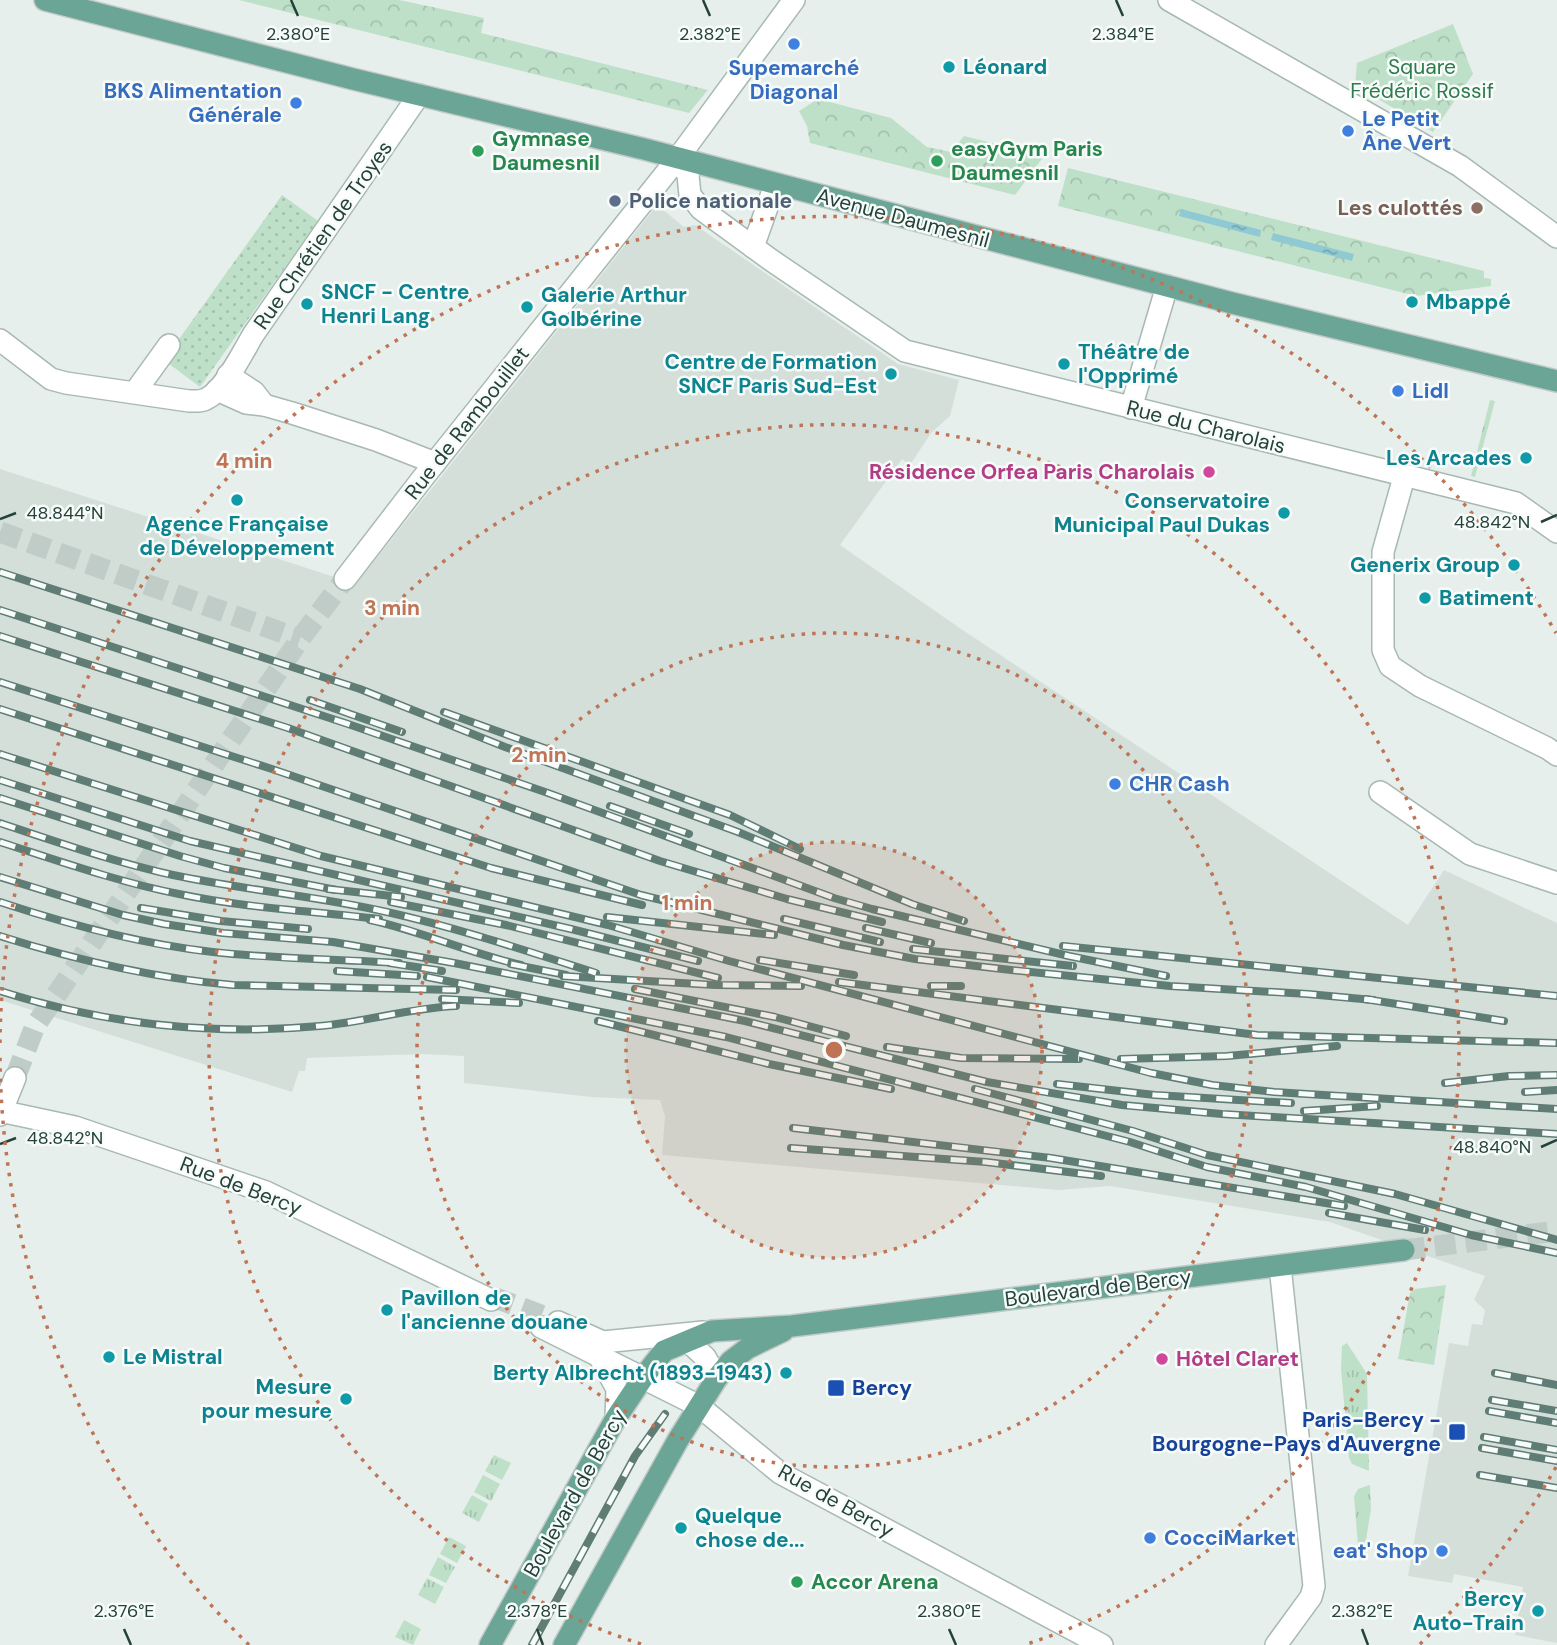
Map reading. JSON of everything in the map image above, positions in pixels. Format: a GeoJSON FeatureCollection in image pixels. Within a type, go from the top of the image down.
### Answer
{"type":"FeatureCollection","features":[{"type":"Feature","properties":{"kind":"main road","name":"Avenue Daumesnil"},"geometry":{"type":"LineString","coordinates":[[45,0],[419,96],[678,158],[1167,286],[1557,381]]}},
{"type":"Feature","properties":{"kind":"main road","name":"Boulevard de Bercy"},"geometry":{"type":"LineString","coordinates":[[490,1645],[617,1418],[664,1351],[685,1337],[712,1331],[792,1326],[1404,1250]]}},
{"type":"Feature","properties":{"kind":"main road","name":"Boulevard de Bercy"},"geometry":{"type":"LineString","coordinates":[[564,1645],[717,1378],[731,1361],[748,1348],[792,1326]]}},
{"type":"Feature","properties":{"kind":"street","name":"Rue de Rambouillet"},"geometry":{"type":"LineString","coordinates":[[345,579],[678,158],[794,0]]}},
{"type":"Feature","properties":{"kind":"street"},"geometry":{"type":"LineString","coordinates":[[1168,0],[1460,166],[1557,237]]}},
{"type":"Feature","properties":{"kind":"street","name":"Rue Chrétien de Troyes"},"geometry":{"type":"LineString","coordinates":[[223,382],[419,96]]}},
{"type":"Feature","properties":{"kind":"street","name":"Rue du Charolais"},"geometry":{"type":"LineString","coordinates":[[678,158],[688,175],[690,195],[701,209],[905,351],[1516,503],[1557,531]]}},
{"type":"Feature","properties":{"kind":"street"},"geometry":{"type":"LineString","coordinates":[[753,247],[775,185]]}},
{"type":"Feature","properties":{"kind":"street"},"geometry":{"type":"LineString","coordinates":[[1131,408],[1167,286]]}},
{"type":"Feature","properties":{"kind":"street"},"geometry":{"type":"LineString","coordinates":[[0,340],[51,379],[199,401],[205,400],[223,382],[254,392],[264,405],[376,440],[435,463]]}},
{"type":"Feature","properties":{"kind":"street"},"geometry":{"type":"LineString","coordinates":[[135,392],[169,345]]}},
{"type":"Feature","properties":{"kind":"street"},"geometry":{"type":"LineString","coordinates":[[1404,477],[1383,552],[1384,650],[1390,666],[1420,686],[1557,755]]}},
{"type":"Feature","properties":{"kind":"street"},"geometry":{"type":"LineString","coordinates":[[1380,792],[1469,854],[1557,883]]}},
{"type":"Feature","properties":{"kind":"street"},"geometry":{"type":"LineString","coordinates":[[1,1113],[15,1078]]}},
{"type":"Feature","properties":{"kind":"street","name":"Rue de Bercy"},"geometry":{"type":"LineString","coordinates":[[1,1113],[75,1127],[266,1192],[492,1299]]}},
{"type":"Feature","properties":{"kind":"street"},"geometry":{"type":"LineString","coordinates":[[1276,1645],[1311,1597],[1314,1586],[1280,1266]]}},
{"type":"Feature","properties":{"kind":"street","name":"Rue de Bercy"},"geometry":{"type":"LineString","coordinates":[[685,1337],[603,1342],[543,1322],[600,1358],[699,1406],[780,1473],[1102,1645]]}},
{"type":"Feature","properties":{"kind":"street"},"geometry":{"type":"LineString","coordinates":[[685,1337],[705,1357],[717,1378]]}},
{"type":"Feature","properties":{"kind":"street"},"geometry":{"type":"LineString","coordinates":[[600,1358],[617,1385],[617,1418]]}},
{"type":"Feature","properties":{"kind":"shaded area"},"geometry":{"type":"Polygon","coordinates":[[[657,205],[684,227],[695,225],[898,364],[959,380],[950,416],[931,433],[910,465],[902,459],[840,545],[964,631],[1408,925],[1444,870],[1557,923],[1557,1643],[1515,1635],[1523,1587],[1454,1574],[1452,1583],[1408,1576],[1449,1343],[1468,1346],[1472,1324],[1482,1325],[1485,1310],[1474,1300],[1485,1276],[1330,1222],[1110,1186],[1059,1190],[662,1155],[665,1116],[660,1100],[591,1097],[464,1083],[464,1056],[423,1054],[307,1058],[305,1071],[299,1071],[292,1092],[0,1000],[0,469],[356,584],[657,205]]]}},
{"type":"Feature","properties":{"kind":"green space"},"geometry":{"type":"Polygon","coordinates":[[[239,0],[399,0],[484,18],[481,33],[708,90],[689,113],[239,0]]]}},
{"type":"Feature","properties":{"kind":"green space","name":"Square Frédéric Rossif"},"geometry":{"type":"Polygon","coordinates":[[[1453,24],[1473,74],[1433,132],[1355,85],[1357,63],[1453,24]]]}},
{"type":"Feature","properties":{"kind":"green space"},"geometry":{"type":"Polygon","coordinates":[[[818,99],[891,118],[927,147],[951,152],[964,136],[1044,156],[1015,195],[810,143],[807,126],[799,111],[818,99]]]}},
{"type":"Feature","properties":{"kind":"green space"},"geometry":{"type":"Polygon","coordinates":[[[1068,168],[1484,271],[1484,278],[1491,279],[1491,286],[1416,296],[1058,206],[1068,168]]]}},
{"type":"Feature","properties":{"kind":"green space"},"geometry":{"type":"Polygon","coordinates":[[[282,195],[318,221],[200,387],[164,360],[282,195]]]}},
{"type":"Feature","properties":{"kind":"green space"},"geometry":{"type":"Polygon","coordinates":[[[1490,400],[1495,401],[1475,477],[1471,476],[1490,400]]]}},
{"type":"Feature","properties":{"kind":"green space"},"geometry":{"type":"Polygon","coordinates":[[[1446,1285],[1434,1365],[1398,1359],[1410,1293],[1415,1289],[1446,1285]]]}},
{"type":"Feature","properties":{"kind":"green space"},"geometry":{"type":"Polygon","coordinates":[[[1347,1343],[1367,1374],[1369,1471],[1352,1464],[1349,1458],[1341,1369],[1342,1346],[1347,1343]]]}},
{"type":"Feature","properties":{"kind":"green space"},"geometry":{"type":"Polygon","coordinates":[[[494,1455],[511,1463],[502,1480],[485,1471],[494,1455]]]}},
{"type":"Feature","properties":{"kind":"green space"},"geometry":{"type":"Polygon","coordinates":[[[483,1475],[500,1484],[491,1501],[474,1492],[483,1475]]]}},
{"type":"Feature","properties":{"kind":"green space"},"geometry":{"type":"Polygon","coordinates":[[[1370,1485],[1371,1509],[1365,1546],[1358,1545],[1354,1496],[1358,1489],[1370,1485]]]}},
{"type":"Feature","properties":{"kind":"green space"},"geometry":{"type":"Polygon","coordinates":[[[472,1495],[488,1504],[479,1522],[462,1513],[472,1495]]]}},
{"type":"Feature","properties":{"kind":"green space"},"geometry":{"type":"Polygon","coordinates":[[[449,1537],[466,1546],[457,1563],[440,1554],[449,1537]]]}},
{"type":"Feature","properties":{"kind":"green space"},"geometry":{"type":"Polygon","coordinates":[[[438,1557],[455,1567],[446,1583],[429,1575],[438,1557]]]}},
{"type":"Feature","properties":{"kind":"green space"},"geometry":{"type":"Polygon","coordinates":[[[427,1578],[444,1587],[435,1604],[418,1595],[427,1578]]]}},
{"type":"Feature","properties":{"kind":"green space"},"geometry":{"type":"Polygon","coordinates":[[[404,1620],[421,1629],[413,1645],[395,1637],[404,1620]]]}},
{"type":"Feature","properties":{"kind":"water"},"geometry":{"type":"Polygon","coordinates":[[[1181,209],[1261,230],[1260,237],[1179,216],[1181,209]]]}},
{"type":"Feature","properties":{"kind":"water"},"geometry":{"type":"Polygon","coordinates":[[[1273,233],[1354,254],[1352,261],[1271,240],[1273,233]]]}},
{"type":"Feature","properties":{"kind":"tunnel"},"geometry":{"type":"LineString","coordinates":[[0,532],[300,639]]}},
{"type":"Feature","properties":{"kind":"tunnel"},"geometry":{"type":"LineString","coordinates":[[15,1078],[35,1026],[300,639],[345,579]]}},
{"type":"Feature","properties":{"kind":"tunnel"},"geometry":{"type":"LineString","coordinates":[[1404,1250],[1557,1231]]}},
{"type":"Feature","properties":{"kind":"tunnel"},"geometry":{"type":"LineString","coordinates":[[493,1297],[546,1317]]}},
{"type":"Feature","properties":{"kind":"railway"},"geometry":{"type":"LineString","coordinates":[[0,572],[360,689],[505,747],[738,832],[912,904],[964,921]]}},
{"type":"Feature","properties":{"kind":"railway"},"geometry":{"type":"LineString","coordinates":[[0,610],[548,793],[834,898],[1069,956],[1166,976]]}},
{"type":"Feature","properties":{"kind":"railway"},"geometry":{"type":"LineString","coordinates":[[0,636],[288,728],[660,861],[787,899],[882,922]]}},
{"type":"Feature","properties":{"kind":"railway"},"geometry":{"type":"LineString","coordinates":[[0,682],[272,769],[641,895],[843,945],[915,959],[1011,970],[1170,986],[1373,1000]]}},
{"type":"Feature","properties":{"kind":"railway"},"geometry":{"type":"LineString","coordinates":[[310,700],[402,732]]}},
{"type":"Feature","properties":{"kind":"railway"},"geometry":{"type":"LineString","coordinates":[[0,709],[491,868],[642,905]]}},
{"type":"Feature","properties":{"kind":"railway"},"geometry":{"type":"LineString","coordinates":[[444,712],[730,815],[800,849]]}},
{"type":"Feature","properties":{"kind":"railway"},"geometry":{"type":"LineString","coordinates":[[0,754],[321,856],[608,925],[729,961],[1151,1073],[1212,1085],[1274,1092],[1557,1109]]}},
{"type":"Feature","properties":{"kind":"railway"},"geometry":{"type":"LineString","coordinates":[[0,780],[190,841],[698,961]]}},
{"type":"Feature","properties":{"kind":"railway"},"geometry":{"type":"LineString","coordinates":[[0,798],[180,856],[224,868],[336,890]]}},
{"type":"Feature","properties":{"kind":"railway"},"geometry":{"type":"LineString","coordinates":[[610,806],[689,834]]}},
{"type":"Feature","properties":{"kind":"railway"},"geometry":{"type":"LineString","coordinates":[[0,823],[151,870],[414,918],[596,973]]}},
{"type":"Feature","properties":{"kind":"railway"},"geometry":{"type":"LineString","coordinates":[[0,842],[111,877],[179,894],[254,906],[379,919]]}},
{"type":"Feature","properties":{"kind":"railway"},"geometry":{"type":"LineString","coordinates":[[0,877],[123,915],[164,924],[223,933],[333,942],[454,963],[745,1021],[987,1082],[1122,1105],[1222,1114],[1557,1134]]}},
{"type":"Feature","properties":{"kind":"railway"},"geometry":{"type":"LineString","coordinates":[[328,889],[401,897]]}},
{"type":"Feature","properties":{"kind":"railway"},"geometry":{"type":"LineString","coordinates":[[0,902],[105,933],[159,944],[260,956],[399,963]]}},
{"type":"Feature","properties":{"kind":"railway"},"geometry":{"type":"LineString","coordinates":[[391,902],[506,925],[718,978]]}},
{"type":"Feature","properties":{"kind":"railway"},"geometry":{"type":"LineString","coordinates":[[141,908],[221,921],[308,929]]}},
{"type":"Feature","properties":{"kind":"railway"},"geometry":{"type":"LineString","coordinates":[[607,917],[774,935]]}},
{"type":"Feature","properties":{"kind":"railway"},"geometry":{"type":"LineString","coordinates":[[784,919],[880,942]]}},
{"type":"Feature","properties":{"kind":"railway"},"geometry":{"type":"LineString","coordinates":[[370,920],[521,965]]}},
{"type":"Feature","properties":{"kind":"railway"},"geometry":{"type":"LineString","coordinates":[[866,928],[931,943]]}},
{"type":"Feature","properties":{"kind":"railway"},"geometry":{"type":"LineString","coordinates":[[0,936],[115,967],[203,982],[456,990]]}},
{"type":"Feature","properties":{"kind":"railway"},"geometry":{"type":"LineString","coordinates":[[1063,946],[1557,996]]}},
{"type":"Feature","properties":{"kind":"railway"},"geometry":{"type":"LineString","coordinates":[[913,949],[1073,966]]}},
{"type":"Feature","properties":{"kind":"railway"},"geometry":{"type":"LineString","coordinates":[[760,960],[854,975]]}},
{"type":"Feature","properties":{"kind":"railway"},"geometry":{"type":"LineString","coordinates":[[390,963],[442,971]]}},
{"type":"Feature","properties":{"kind":"railway"},"geometry":{"type":"LineString","coordinates":[[511,964],[566,975]]}},
{"type":"Feature","properties":{"kind":"railway"},"geometry":{"type":"LineString","coordinates":[[337,971],[417,976]]}},
{"type":"Feature","properties":{"kind":"railway"},"geometry":{"type":"LineString","coordinates":[[563,976],[715,985],[801,986]]}},
{"type":"Feature","properties":{"kind":"railway"},"geometry":{"type":"LineString","coordinates":[[427,977],[726,1037],[1130,1142],[1207,1167],[1306,1187],[1471,1235],[1557,1253]]}},
{"type":"Feature","properties":{"kind":"railway"},"geometry":{"type":"LineString","coordinates":[[839,982],[1257,1035],[1557,1043]]}},
{"type":"Feature","properties":{"kind":"railway"},"geometry":{"type":"LineString","coordinates":[[931,986],[961,986]]}},
{"type":"Feature","properties":{"kind":"railway"},"geometry":{"type":"LineString","coordinates":[[635,989],[775,1017],[846,1036]]}},
{"type":"Feature","properties":{"kind":"railway"},"geometry":{"type":"LineString","coordinates":[[0,991],[79,1012],[158,1025],[198,1028],[279,1029],[320,1026],[456,1006]]}},
{"type":"Feature","properties":{"kind":"railway"},"geometry":{"type":"LineString","coordinates":[[442,999],[519,1003]]}},
{"type":"Feature","properties":{"kind":"railway"},"geometry":{"type":"LineString","coordinates":[[1365,999],[1504,1021]]}},
{"type":"Feature","properties":{"kind":"railway"},"geometry":{"type":"LineString","coordinates":[[598,1021],[769,1064],[891,1089]]}},
{"type":"Feature","properties":{"kind":"railway"},"geometry":{"type":"LineString","coordinates":[[1121,1059],[1227,1056],[1337,1046]]}},
{"type":"Feature","properties":{"kind":"railway"},"geometry":{"type":"LineString","coordinates":[[887,1047],[961,1058],[1079,1059]]}},
{"type":"Feature","properties":{"kind":"railway"},"geometry":{"type":"LineString","coordinates":[[1445,1083],[1509,1076],[1557,1075]]}},
{"type":"Feature","properties":{"kind":"railway"},"geometry":{"type":"LineString","coordinates":[[1057,1084],[1155,1095],[1291,1103]]}},
{"type":"Feature","properties":{"kind":"railway"},"geometry":{"type":"LineString","coordinates":[[975,1089],[1133,1131],[1207,1155],[1395,1194],[1557,1240]]}},
{"type":"Feature","properties":{"kind":"railway"},"geometry":{"type":"LineString","coordinates":[[1525,1092],[1557,1090]]}},
{"type":"Feature","properties":{"kind":"railway"},"geometry":{"type":"LineString","coordinates":[[1304,1111],[1377,1106]]}},
{"type":"Feature","properties":{"kind":"railway"},"geometry":{"type":"LineString","coordinates":[[793,1128],[1051,1158],[1344,1206]]}},
{"type":"Feature","properties":{"kind":"railway"},"geometry":{"type":"LineString","coordinates":[[791,1148],[986,1162],[1101,1176]]}},
{"type":"Feature","properties":{"kind":"railway"},"geometry":{"type":"LineString","coordinates":[[1329,1213],[1425,1230]]}},
{"type":"Feature","properties":{"kind":"railway"},"geometry":{"type":"LineString","coordinates":[[1495,1373],[1557,1385]]}},
{"type":"Feature","properties":{"kind":"railway"},"geometry":{"type":"LineString","coordinates":[[1492,1400],[1557,1411]]}},
{"type":"Feature","properties":{"kind":"railway"},"geometry":{"type":"LineString","coordinates":[[1489,1411],[1557,1423]]}},
{"type":"Feature","properties":{"kind":"railway"},"geometry":{"type":"LineString","coordinates":[[532,1645],[635,1456],[665,1414]]}},
{"type":"Feature","properties":{"kind":"railway"},"geometry":{"type":"LineString","coordinates":[[1484,1437],[1557,1450]]}},
{"type":"Feature","properties":{"kind":"railway"},"geometry":{"type":"LineString","coordinates":[[1482,1448],[1557,1461]]}},
{"type":"Feature","properties":{"kind":"railway"},"geometry":{"type":"LineString","coordinates":[[1480,1475],[1557,1488]]}},
{"type":"Feature","properties":{"kind":"place","name":"Supemarché Diagonal"},"geometry":{"type":"Point","coordinates":[794,44]}},
{"type":"Feature","properties":{"kind":"place","name":"Léonard"},"geometry":{"type":"Point","coordinates":[949,67]}},
{"type":"Feature","properties":{"kind":"place","name":"BKS Alimentation Générale"},"geometry":{"type":"Point","coordinates":[296,103]}},
{"type":"Feature","properties":{"kind":"place","name":"Le Petit Âne Vert"},"geometry":{"type":"Point","coordinates":[1348,131]}},
{"type":"Feature","properties":{"kind":"place","name":"Gymnase Daumesnil"},"geometry":{"type":"Point","coordinates":[478,151]}},
{"type":"Feature","properties":{"kind":"place","name":"easyGym Paris Daumesnil"},"geometry":{"type":"Point","coordinates":[937,161]}},
{"type":"Feature","properties":{"kind":"place","name":"Police nationale"},"geometry":{"type":"Point","coordinates":[615,201]}},
{"type":"Feature","properties":{"kind":"place","name":"Les culottés"},"geometry":{"type":"Point","coordinates":[1477,208]}},
{"type":"Feature","properties":{"kind":"place","name":"Mbappé"},"geometry":{"type":"Point","coordinates":[1412,302]}},
{"type":"Feature","properties":{"kind":"place","name":"SNCF - Centre Henri Lang"},"geometry":{"type":"Point","coordinates":[307,304]}},
{"type":"Feature","properties":{"kind":"place","name":"Galerie Arthur Golbérine"},"geometry":{"type":"Point","coordinates":[527,307]}},
{"type":"Feature","properties":{"kind":"place","name":"Théâtre de l'Opprimé"},"geometry":{"type":"Point","coordinates":[1064,364]}},
{"type":"Feature","properties":{"kind":"place","name":"Centre de Formation SNCF Paris Sud-Est"},"geometry":{"type":"Point","coordinates":[891,374]}},
{"type":"Feature","properties":{"kind":"place","name":"Lidl"},"geometry":{"type":"Point","coordinates":[1398,391]}},
{"type":"Feature","properties":{"kind":"place","name":"Les Arcades"},"geometry":{"type":"Point","coordinates":[1526,458]}},
{"type":"Feature","properties":{"kind":"place","name":"Résidence Orfea Paris Charolais"},"geometry":{"type":"Point","coordinates":[1209,472]}},
{"type":"Feature","properties":{"kind":"place","name":"Agence Française de Développement"},"geometry":{"type":"Point","coordinates":[237,500]}},
{"type":"Feature","properties":{"kind":"place","name":"Conservatoire Municipal Paul Dukas"},"geometry":{"type":"Point","coordinates":[1284,513]}},
{"type":"Feature","properties":{"kind":"place","name":"Generix Group"},"geometry":{"type":"Point","coordinates":[1514,565]}},
{"type":"Feature","properties":{"kind":"place","name":"Batiment"},"geometry":{"type":"Point","coordinates":[1425,598]}},
{"type":"Feature","properties":{"kind":"place","name":"CHR Cash"},"geometry":{"type":"Point","coordinates":[1115,784]}},
{"type":"Feature","properties":{"kind":"place","name":"Pavillon de l'ancienne douane"},"geometry":{"type":"Point","coordinates":[387,1310]}},
{"type":"Feature","properties":{"kind":"place","name":"Le Mistral"},"geometry":{"type":"Point","coordinates":[109,1357]}},
{"type":"Feature","properties":{"kind":"place","name":"Hôtel Claret"},"geometry":{"type":"Point","coordinates":[1162,1359]}},
{"type":"Feature","properties":{"kind":"place","name":"Berty Albrecht (1893-1943)"},"geometry":{"type":"Point","coordinates":[786,1373]}},
{"type":"Feature","properties":{"kind":"place","name":"Bercy"},"geometry":{"type":"Point","coordinates":[836,1388]}},
{"type":"Feature","properties":{"kind":"place","name":"Mesure pour mesure"},"geometry":{"type":"Point","coordinates":[346,1399]}},
{"type":"Feature","properties":{"kind":"place","name":"Paris-Bercy - Bourgogne-Pays d'Auvergne"},"geometry":{"type":"Point","coordinates":[1457,1432]}},
{"type":"Feature","properties":{"kind":"place","name":"Quelque chose de..."},"geometry":{"type":"Point","coordinates":[681,1528]}},
{"type":"Feature","properties":{"kind":"place","name":"CocciMarket"},"geometry":{"type":"Point","coordinates":[1150,1538]}},
{"type":"Feature","properties":{"kind":"place","name":"eat' Shop"},"geometry":{"type":"Point","coordinates":[1442,1551]}},
{"type":"Feature","properties":{"kind":"place","name":"Accor Arena"},"geometry":{"type":"Point","coordinates":[797,1582]}},
{"type":"Feature","properties":{"kind":"place","name":"Bercy Auto-Train"},"geometry":{"type":"Point","coordinates":[1538,1611]}}]}
